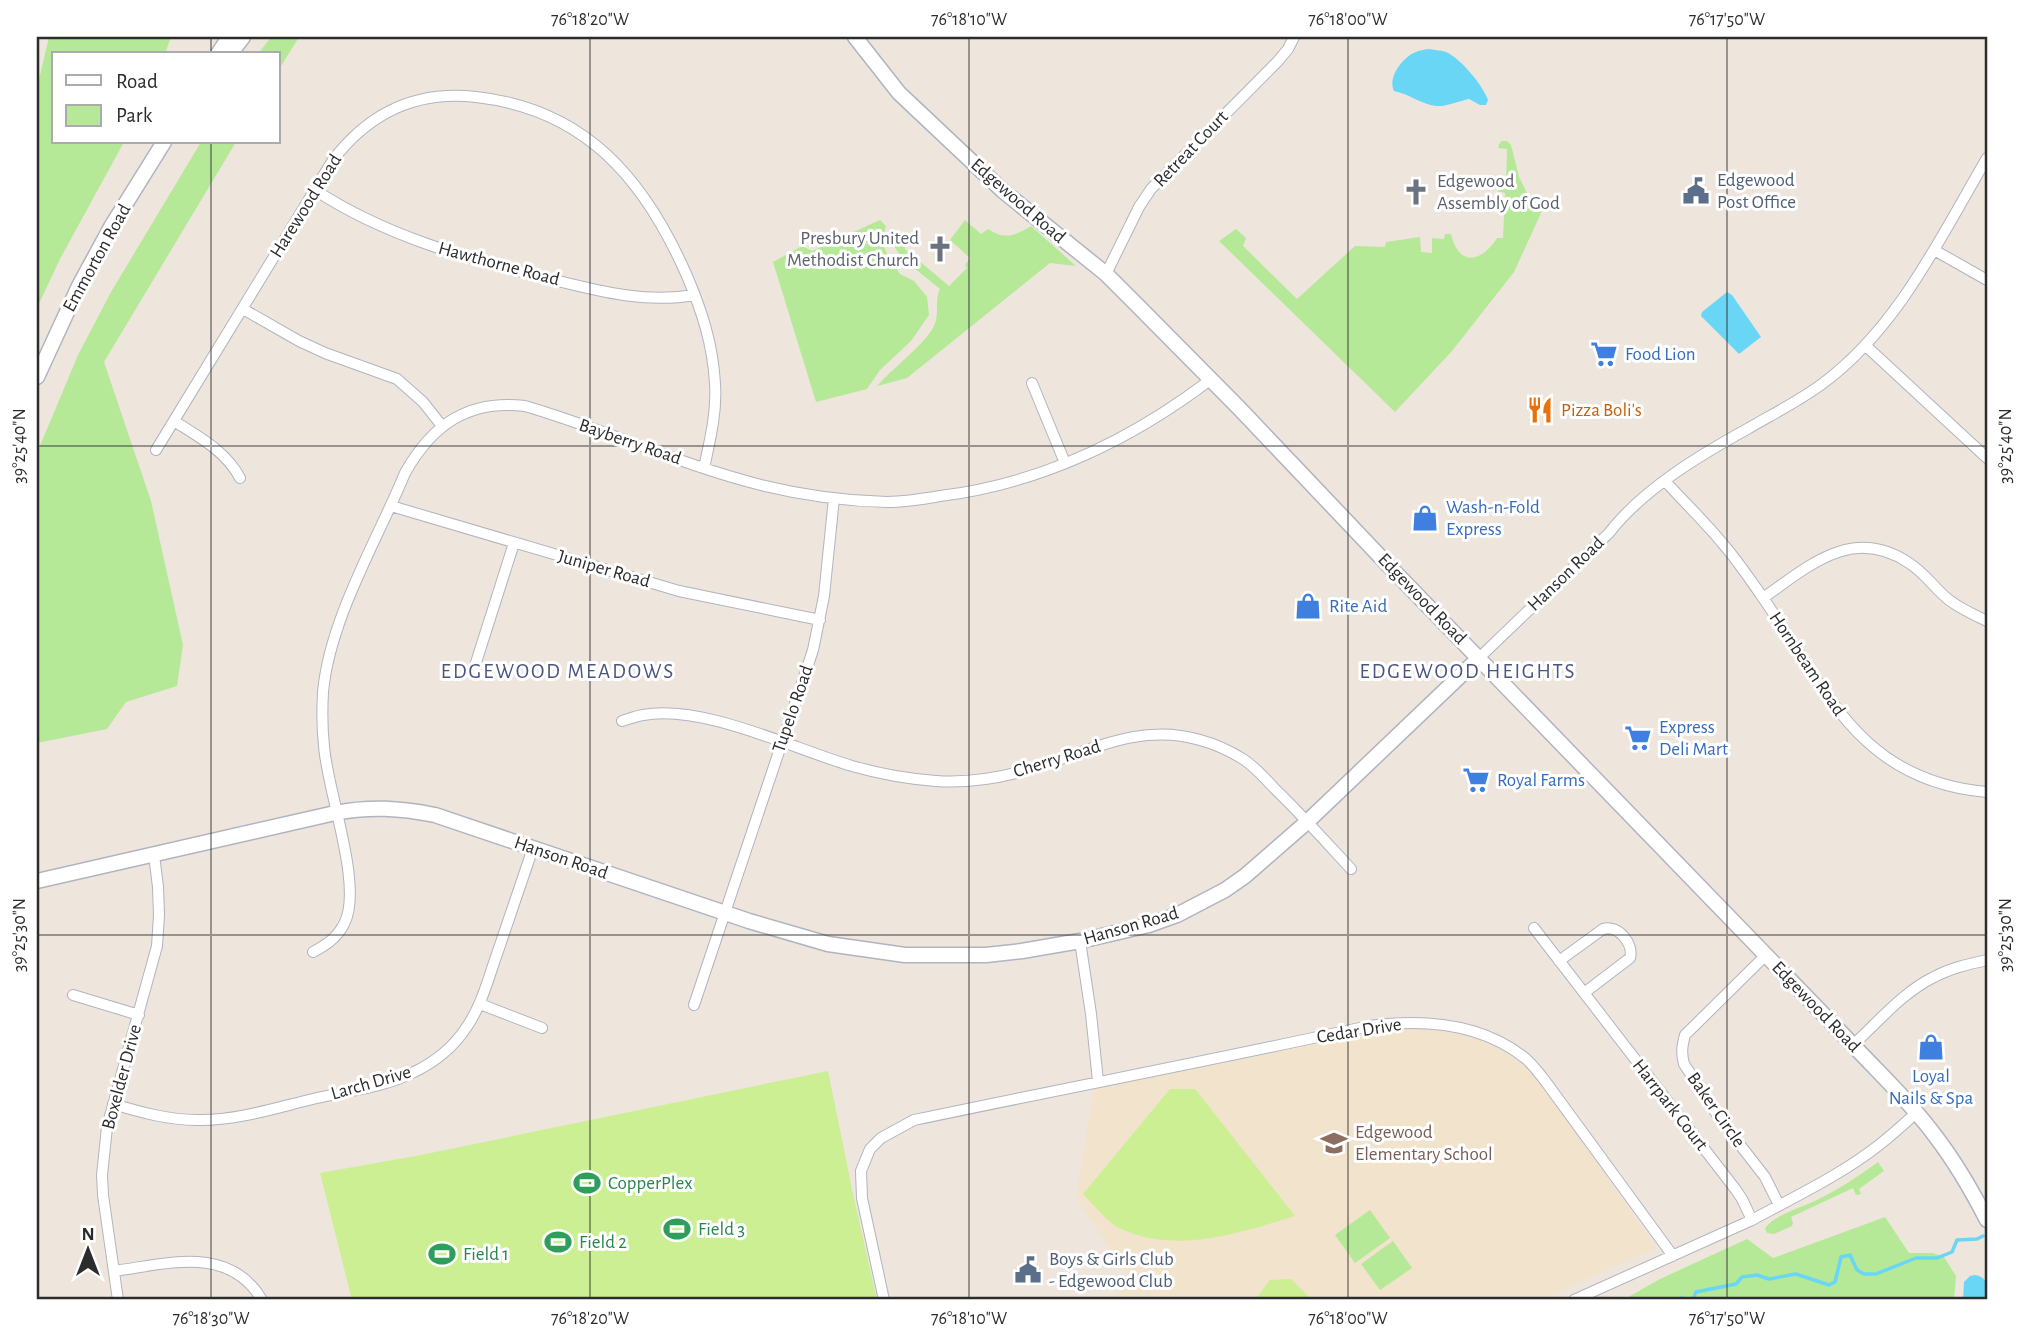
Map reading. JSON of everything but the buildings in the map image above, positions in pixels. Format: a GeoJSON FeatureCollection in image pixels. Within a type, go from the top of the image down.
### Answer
{"type":"FeatureCollection","features":[{"type":"Feature","properties":{"kind":"main road"},"geometry":{"type":"LineString","coordinates":[[219,52],[229,37]]}},
{"type":"Feature","properties":{"kind":"main road"},"geometry":{"type":"LineString","coordinates":[[232,52],[243,37]]}},
{"type":"Feature","properties":{"kind":"main road","name":"Edgewood Road"},"geometry":{"type":"LineString","coordinates":[[855,37],[899,93],[1003,191],[1105,274],[1210,380],[1853,1045],[1936,1138],[1968,1185],[1987,1220]]}},
{"type":"Feature","properties":{"kind":"main road","name":"Emmorton Road"},"geometry":{"type":"LineString","coordinates":[[37,377],[111,227],[163,144]]}},
{"type":"Feature","properties":{"kind":"main road","name":"Hanson Road"},"geometry":{"type":"LineString","coordinates":[[37,881],[335,813],[380,807],[435,815],[725,913],[828,944],[905,955],[986,955],[1022,951],[1149,925],[1204,902],[1245,876],[1307,822],[1479,658]]}},
{"type":"Feature","properties":{"kind":"street","name":"Retreat Court"},"geometry":{"type":"LineString","coordinates":[[1105,274],[1150,189],[1278,61],[1294,37]]}},
{"type":"Feature","properties":{"kind":"street","name":"Harewood Road"},"geometry":{"type":"LineString","coordinates":[[156,450],[345,144],[369,123],[395,108],[419,99],[454,95],[515,104],[549,117],[579,134],[597,146],[632,180],[662,224],[695,295],[708,335],[716,385],[715,413],[704,468]]}},
{"type":"Feature","properties":{"kind":"street","name":"Hanson Road"},"geometry":{"type":"LineString","coordinates":[[1479,658],[1619,521],[1665,481],[1715,447],[1815,389],[1866,346],[1900,304],[1987,158]]}},
{"type":"Feature","properties":{"kind":"street","name":"Hawthorne Road"},"geometry":{"type":"LineString","coordinates":[[315,190],[346,209],[399,235],[496,264],[629,296],[667,298],[695,295]]}},
{"type":"Feature","properties":{"kind":"street"},"geometry":{"type":"LineString","coordinates":[[1934,250],[1987,280]]}},
{"type":"Feature","properties":{"kind":"street"},"geometry":{"type":"LineString","coordinates":[[243,309],[308,345],[397,379],[423,402],[442,426]]}},
{"type":"Feature","properties":{"kind":"street"},"geometry":{"type":"LineString","coordinates":[[1866,346],[1987,458]]}},
{"type":"Feature","properties":{"kind":"street","name":"Bayberry Road"},"geometry":{"type":"LineString","coordinates":[[313,952],[337,935],[350,906],[349,875],[325,767],[323,691],[334,642],[348,601],[413,457],[442,426],[482,407],[525,407],[760,485],[834,498],[890,502],[949,495],[1034,476],[1107,445],[1210,380]]}},
{"type":"Feature","properties":{"kind":"street"},"geometry":{"type":"LineString","coordinates":[[1032,383],[1065,463]]}},
{"type":"Feature","properties":{"kind":"street"},"geometry":{"type":"LineString","coordinates":[[174,421],[221,453],[233,464],[240,478]]}},
{"type":"Feature","properties":{"kind":"street","name":"Hornbeam Road"},"geometry":{"type":"LineString","coordinates":[[1665,481],[1724,545],[1854,731],[1880,754],[1912,773],[1945,786],[1987,792]]}},
{"type":"Feature","properties":{"kind":"street","name":"Tupelo Road"},"geometry":{"type":"LineString","coordinates":[[695,1005],[809,664],[820,620],[834,498]]}},
{"type":"Feature","properties":{"kind":"street","name":"Juniper Road"},"geometry":{"type":"LineString","coordinates":[[391,506],[679,591],[820,620]]}},
{"type":"Feature","properties":{"kind":"street"},"geometry":{"type":"LineString","coordinates":[[473,672],[514,543]]}},
{"type":"Feature","properties":{"kind":"street"},"geometry":{"type":"LineString","coordinates":[[1763,598],[1832,552],[1869,548],[1893,554],[1909,563],[1930,579],[1948,599],[1987,621]]}},
{"type":"Feature","properties":{"kind":"street","name":"Cherry Road"},"geometry":{"type":"LineString","coordinates":[[622,721],[643,715],[691,716],[881,774],[967,781],[1022,771],[1129,736],[1177,735],[1223,748],[1245,760],[1351,869]]}},
{"type":"Feature","properties":{"kind":"street","name":"Larch Drive"},"geometry":{"type":"LineString","coordinates":[[113,1104],[145,1114],[175,1118],[226,1119],[397,1079],[425,1066],[450,1046],[466,1028],[480,1004],[533,848]]}},
{"type":"Feature","properties":{"kind":"street","name":"Boxelder Drive"},"geometry":{"type":"LineString","coordinates":[[118,1300],[102,1175],[107,1127],[157,947],[159,896],[154,855]]}},
{"type":"Feature","properties":{"kind":"street"},"geometry":{"type":"LineString","coordinates":[[1559,961],[1609,927],[1616,929],[1629,943],[1632,950],[1630,958],[1584,993]]}},
{"type":"Feature","properties":{"kind":"street","name":"Harrpark Court"},"geometry":{"type":"LineString","coordinates":[[1534,928],[1742,1199],[1752,1220]]}},
{"type":"Feature","properties":{"kind":"street"},"geometry":{"type":"LineString","coordinates":[[1080,941],[1098,1082]]}},
{"type":"Feature","properties":{"kind":"street","name":"Baker Circle"},"geometry":{"type":"LineString","coordinates":[[1766,956],[1685,1035],[1682,1055],[1684,1064],[1720,1119],[1765,1177],[1779,1205]]}},
{"type":"Feature","properties":{"kind":"street"},"geometry":{"type":"LineString","coordinates":[[1853,1045],[1901,1000],[1933,977],[1957,967],[1987,960]]}},
{"type":"Feature","properties":{"kind":"street"},"geometry":{"type":"LineString","coordinates":[[73,995],[139,1015]]}},
{"type":"Feature","properties":{"kind":"street"},"geometry":{"type":"LineString","coordinates":[[480,1004],[541,1028]]}},
{"type":"Feature","properties":{"kind":"street","name":"Cedar Drive"},"geometry":{"type":"LineString","coordinates":[[884,1300],[862,1198],[861,1171],[870,1149],[881,1138],[914,1120],[1369,1026],[1395,1023],[1464,1028],[1509,1047],[1527,1060],[1673,1256]]}},
{"type":"Feature","properties":{"kind":"street"},"geometry":{"type":"LineString","coordinates":[[1574,1300],[1752,1220],[1853,1163],[1916,1113]]}},
{"type":"Feature","properties":{"kind":"street"},"geometry":{"type":"LineString","coordinates":[[114,1271],[173,1262],[213,1263],[244,1279],[262,1300]]}},
{"type":"Feature","properties":{"kind":"shaded area","name":"Edgewood Elementary School"},"geometry":{"type":"Polygon","coordinates":[[[1416,1028],[1459,1034],[1500,1047],[1537,1077],[1656,1248],[1541,1300],[1109,1300],[1132,1281],[1076,1197],[1094,1089],[1370,1033],[1416,1028]]]}},
{"type":"Feature","properties":{"kind":"green space"},"geometry":{"type":"Polygon","coordinates":[[[49,37],[171,37],[166,52],[52,52],[52,144],[123,144],[60,259],[37,308],[37,88],[49,37]]]}},
{"type":"Feature","properties":{"kind":"green space"},"geometry":{"type":"Polygon","coordinates":[[[271,37],[299,37],[280,68],[280,52],[260,52],[271,37]]]}},
{"type":"Feature","properties":{"kind":"green space"},"geometry":{"type":"Polygon","coordinates":[[[1502,141],[1511,145],[1519,177],[1528,195],[1542,211],[1514,272],[1452,351],[1395,412],[1219,241],[1236,229],[1246,238],[1243,246],[1297,299],[1355,246],[1385,247],[1386,242],[1420,237],[1421,252],[1432,253],[1432,238],[1444,239],[1445,234],[1451,234],[1459,252],[1471,258],[1478,256],[1497,238],[1503,238],[1505,193],[1497,191],[1506,188],[1507,149],[1498,148],[1502,141]]]}},
{"type":"Feature","properties":{"kind":"green space"},"geometry":{"type":"Polygon","coordinates":[[[200,144],[235,144],[104,362],[151,501],[183,645],[177,686],[126,702],[107,729],[37,743],[37,453],[78,355],[111,292],[200,144]]]}},
{"type":"Feature","properties":{"kind":"green space"},"geometry":{"type":"Polygon","coordinates":[[[880,220],[886,226],[882,241],[888,256],[900,274],[914,281],[927,297],[929,315],[911,341],[880,370],[867,389],[816,402],[773,262],[802,246],[812,251],[880,220]]]}},
{"type":"Feature","properties":{"kind":"green space"},"geometry":{"type":"Polygon","coordinates":[[[965,220],[981,234],[988,229],[1004,236],[1031,226],[1076,266],[1050,263],[907,378],[877,386],[930,333],[937,316],[940,289],[901,256],[894,245],[896,235],[902,239],[905,249],[949,286],[967,268],[965,265],[970,258],[950,240],[965,220]]]}},
{"type":"Feature","properties":{"kind":"green space","name":"CopperPlex"},"geometry":{"type":"Polygon","coordinates":[[[828,1071],[877,1300],[352,1300],[320,1173],[421,1155],[828,1071]]]}},
{"type":"Feature","properties":{"kind":"green space"},"geometry":{"type":"Polygon","coordinates":[[[1170,1089],[1195,1089],[1295,1216],[1230,1234],[1185,1241],[1141,1236],[1119,1228],[1100,1212],[1083,1194],[1170,1089]]]}},
{"type":"Feature","properties":{"kind":"green space"},"geometry":{"type":"Polygon","coordinates":[[[1878,1162],[1884,1171],[1859,1189],[1861,1194],[1856,1195],[1853,1188],[1791,1217],[1792,1226],[1774,1234],[1767,1233],[1765,1228],[1776,1219],[1817,1200],[1878,1162]]]}},
{"type":"Feature","properties":{"kind":"green space"},"geometry":{"type":"Polygon","coordinates":[[[1370,1210],[1390,1238],[1355,1263],[1335,1235],[1370,1210]]]}},
{"type":"Feature","properties":{"kind":"green space"},"geometry":{"type":"Polygon","coordinates":[[[1885,1217],[1909,1253],[1933,1253],[1944,1257],[1956,1276],[1954,1300],[1623,1300],[1660,1279],[1747,1239],[1773,1258],[1885,1217]]]}},
{"type":"Feature","properties":{"kind":"green space"},"geometry":{"type":"Polygon","coordinates":[[[1393,1241],[1412,1268],[1380,1290],[1361,1264],[1393,1241]]]}},
{"type":"Feature","properties":{"kind":"green space"},"geometry":{"type":"Polygon","coordinates":[[[1291,1279],[1312,1300],[1255,1300],[1270,1280],[1291,1279]]]}},
{"type":"Feature","properties":{"kind":"water"},"geometry":{"type":"Polygon","coordinates":[[[1428,49],[1446,52],[1464,66],[1485,94],[1488,100],[1486,105],[1469,99],[1436,106],[1394,91],[1393,80],[1402,62],[1411,54],[1428,49]]]}},
{"type":"Feature","properties":{"kind":"water"},"geometry":{"type":"Polygon","coordinates":[[[1727,292],[1732,295],[1761,337],[1739,354],[1701,316],[1702,312],[1727,292]]]}},
{"type":"Feature","properties":{"kind":"water"},"geometry":{"type":"Polygon","coordinates":[[[1975,1275],[1985,1281],[1987,1300],[1963,1300],[1964,1282],[1975,1275]]]}},
{"type":"Feature","properties":{"kind":"waterway"},"geometry":{"type":"LineString","coordinates":[[1693,1300],[1696,1292],[1736,1284],[1742,1277],[1757,1275],[1769,1279],[1796,1274],[1829,1285],[1835,1282],[1841,1257],[1850,1255],[1857,1270],[1864,1274],[1876,1274],[1916,1258],[1937,1258],[1952,1252],[1957,1240],[1983,1236]]}},
{"type":"Feature","properties":{"kind":"waterway"},"geometry":{"type":"LineString","coordinates":[[1675,1300],[1690,1300]]}},
{"type":"Feature","properties":{"kind":"place","name":"Edgewood Post Office"},"geometry":{"type":"Point","coordinates":[1696,191]}},
{"type":"Feature","properties":{"kind":"place","name":"Edgewood Assembly of God"},"geometry":{"type":"Point","coordinates":[1416,192]}},
{"type":"Feature","properties":{"kind":"place","name":"Presbury United Methodist Church"},"geometry":{"type":"Point","coordinates":[940,249]}},
{"type":"Feature","properties":{"kind":"place","name":"Food Lion"},"geometry":{"type":"Point","coordinates":[1604,354]}},
{"type":"Feature","properties":{"kind":"place","name":"Pizza Boli's"},"geometry":{"type":"Point","coordinates":[1540,410]}},
{"type":"Feature","properties":{"kind":"place","name":"Wash-n-Fold Express"},"geometry":{"type":"Point","coordinates":[1425,518]}},
{"type":"Feature","properties":{"kind":"place","name":"Rite Aid"},"geometry":{"type":"Point","coordinates":[1308,606]}},
{"type":"Feature","properties":{"kind":"place","name":"Express Deli Mart"},"geometry":{"type":"Point","coordinates":[1638,738]}},
{"type":"Feature","properties":{"kind":"place","name":"Royal Farms"},"geometry":{"type":"Point","coordinates":[1476,780]}},
{"type":"Feature","properties":{"kind":"place","name":"Loyal Nails & Spa"},"geometry":{"type":"Point","coordinates":[1931,1047]}},
{"type":"Feature","properties":{"kind":"place","name":"Edgewood Elementary School"},"geometry":{"type":"Point","coordinates":[1334,1143]}},
{"type":"Feature","properties":{"kind":"place","name":"CopperPlex"},"geometry":{"type":"Point","coordinates":[587,1183]}},
{"type":"Feature","properties":{"kind":"place","name":"Field 3"},"geometry":{"type":"Point","coordinates":[677,1229]}},
{"type":"Feature","properties":{"kind":"place","name":"Field 2"},"geometry":{"type":"Point","coordinates":[558,1242]}},
{"type":"Feature","properties":{"kind":"place","name":"Field 1"},"geometry":{"type":"Point","coordinates":[442,1254]}},
{"type":"Feature","properties":{"kind":"place","name":"Boys & Girls Club - Edgewood Club"},"geometry":{"type":"Point","coordinates":[1028,1270]}},
{"type":"Feature","properties":{"kind":"district","name":"EDGEWOOD MEADOWS"},"geometry":{"type":"Point","coordinates":[558,671]}},
{"type":"Feature","properties":{"kind":"district","name":"EDGEWOOD HEIGHTS"},"geometry":{"type":"Point","coordinates":[1468,671]}}]}
